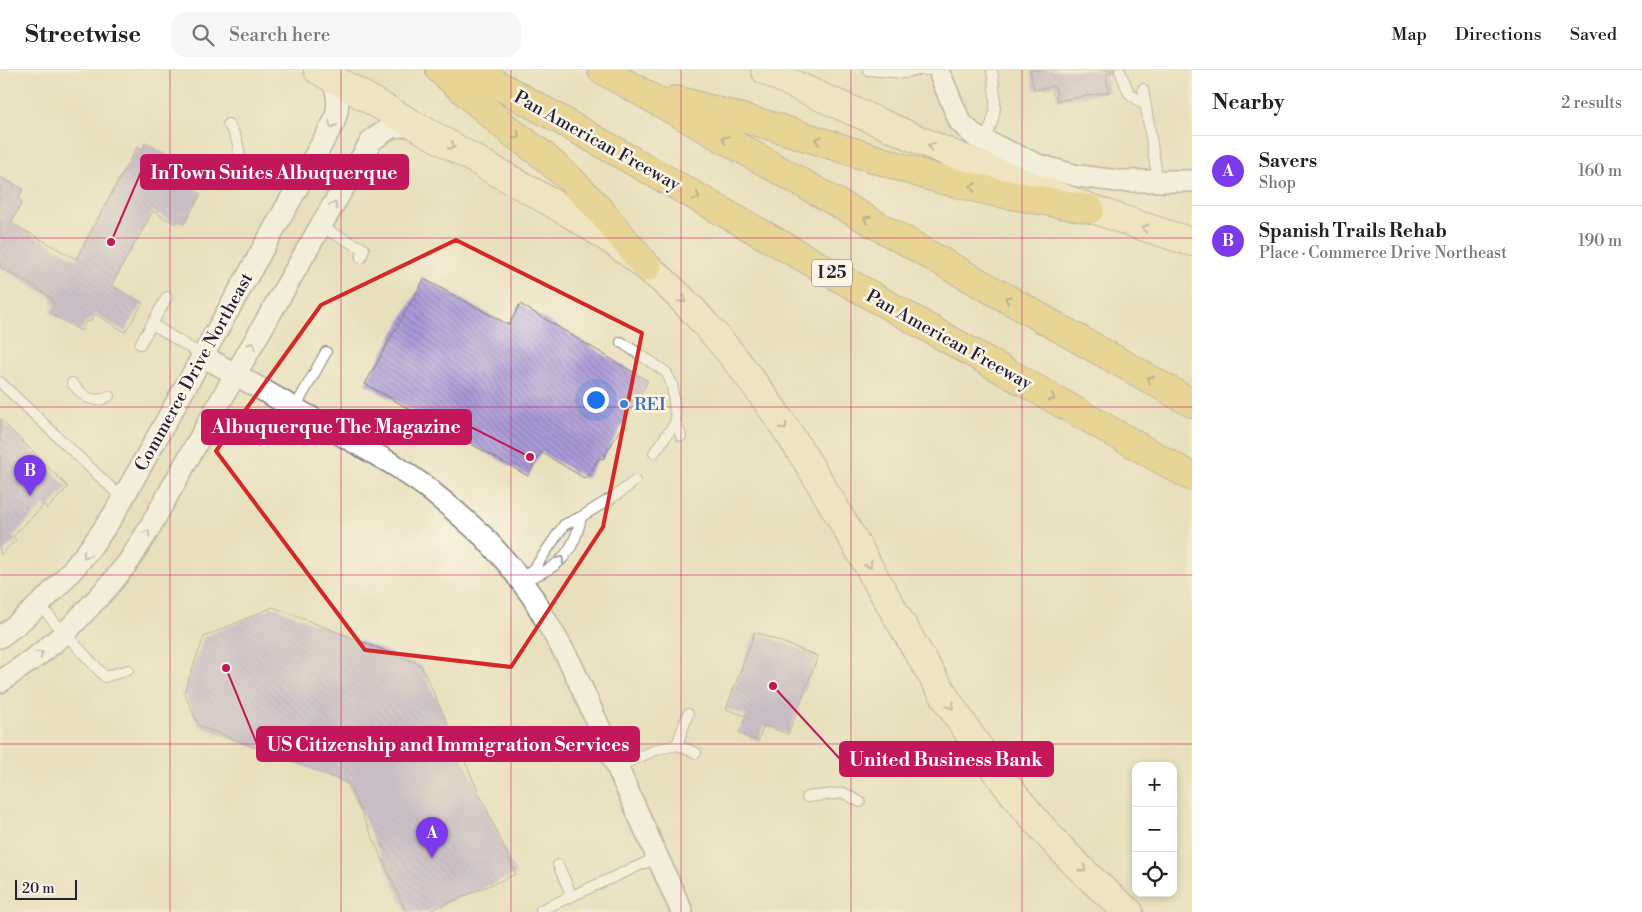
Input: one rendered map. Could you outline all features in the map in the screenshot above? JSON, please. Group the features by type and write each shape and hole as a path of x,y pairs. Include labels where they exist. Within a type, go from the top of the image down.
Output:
{"highway":[{"path":"440,70 568,178 598,208 647,267"},
{"name":"Pan American Freeway","path":"472,70 1192,477"},
{"path":"602,70 1192,403"},
{"path":"635,88 775,127 938,180 1090,209"}],"main road":[{"path":"778,73 970,162 1090,209 1192,242"},
{"path":"325,74 568,213 647,267 681,298 735,360 813,470 942,692 972,738 1048,835 1128,912"}],"street":[{"name":"Commerce Drive Northeast","path":"0,637 40,606 80,563 98,539 123,499 334,122 338,110 338,99 325,74"},
{"path":"940,77 960,122 976,137 1038,165 1078,176 1118,181 1192,181"},
{"name":"Commerce Drive Northeast","path":"0,682 40,654 65,633 104,592 129,561 320,227 372,140 391,127 415,125"},
{"path":"203,356 396,466 426,487 483,536 532,596 571,664 682,912"}],"lane":[{"path":"868,70 905,73 913,70 933,70 940,77"},
{"path":"984,141 992,125 997,103 992,70"},
{"path":"1120,71 1129,92 1146,106"},
{"path":"1143,89 1158,181"},
{"path":"228,124 238,141 240,156 238,170"},
{"path":"320,227 364,249 361,258"},
{"path":"140,344 167,297"},
{"path":"152,324 203,356"},
{"path":"621,342 666,372 672,384 676,422 681,436"},
{"path":"295,408 326,352"},
{"path":"0,382 123,499"},
{"path":"72,383 84,397 103,400 109,396"},
{"path":"654,453 676,422"},
{"path":"521,581 536,566 564,525 581,517 635,481"},
{"path":"521,581 542,574 561,562 577,534 581,517"},
{"path":"40,606 105,677 128,670"},
{"path":"677,745 688,714"},
{"path":"617,767 658,749 677,745 696,753"},
{"path":"807,797 844,793 860,802"},
{"path":"541,910 658,857"},
{"path":"558,865 572,896"}],"highlighted area":[{"path":"456,240 642,333 603,527 511,667 365,650 216,451 321,305"}],"building":[{"path":"1030,70 1122,71 1106,74 1109,92 1057,101 1055,86 1034,90"},
{"path":"145,143 175,158 168,170 194,186 192,188 201,194 184,224 177,220 175,224 153,211 111,286 143,303 125,332 95,314 90,322 86,321 81,331 50,313 55,304 51,302 53,298 0,267 0,177 23,189 18,199 22,202 11,223 76,259 137,147 142,150"},
{"path":"424,279 509,325 520,304 648,381 603,459 599,458 586,479 541,452 528,476 365,384"},
{"path":"0,419 68,487 47,509 44,505 13,536 16,540 0,555"},
{"path":"273,607 421,665 516,874 427,912 406,912 348,783 199,726 184,692 204,637"},
{"path":"755,632 818,656 788,734 764,725 758,741 739,733 746,716 726,709"}],"place":[{"name":"InTown Suites Albuquerque","path":"111,242"},
{"name":"REI","path":"624,404"},
{"name":"Albuquerque The Magazine","path":"530,457"},
{"name":"Spanish Trails Rehab","path":"30,496"},
{"name":"US Citizenship and Immigration Services","path":"226,668"},
{"name":"United Business Bank","path":"773,686"},
{"name":"Savers","path":"432,858"}]}
